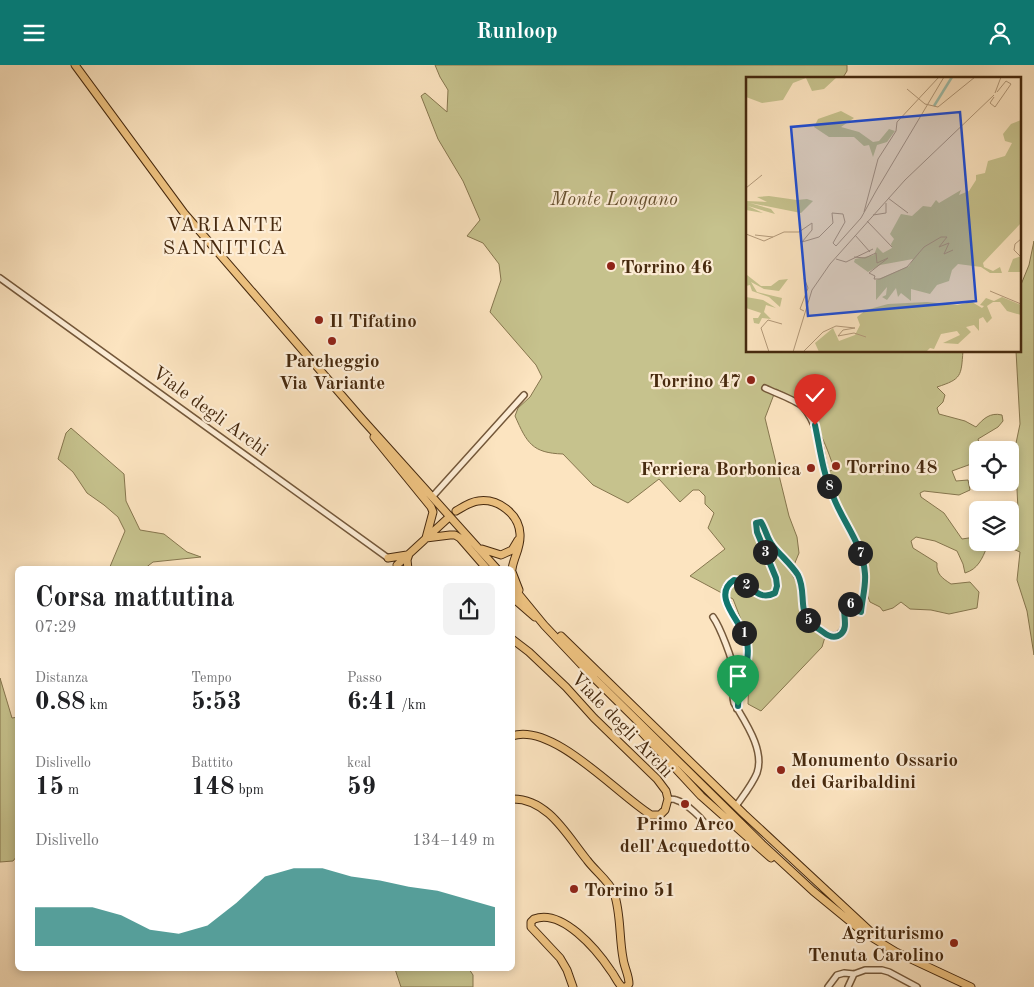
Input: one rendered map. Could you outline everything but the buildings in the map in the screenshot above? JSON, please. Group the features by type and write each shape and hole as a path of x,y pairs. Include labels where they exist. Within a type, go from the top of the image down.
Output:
{"main road":[{"path":"75,65 184,213 363,420 494,566"},
{"path":"363,420 380,446 431,507 432,512 426,538"},
{"path":"456,511 477,501 497,503 506,509 514,517 520,536 519,549 514,566"},
{"path":"388,558 401,557 409,553 447,519"},
{"path":"426,538 455,535 460,538 483,566"},
{"path":"479,548 500,555 512,550 520,536"},
{"path":"401,566 409,553"},
{"path":"408,566 409,553"},
{"name":"Viale degli Archi","path":"388,558 399,566"},
{"path":"515,579 522,597"},
{"path":"515,589 736,806 882,943"},
{"path":"515,600 544,625 595,679 748,831 813,891 863,932 896,952 970,987"},
{"path":"535,611 544,625"},
{"name":"Viale degli Archi","path":"515,641 566,687 594,718 657,779 666,791 668,799"},
{"path":"515,735 524,734 542,738 565,749 651,815 656,816 663,812 668,799"},
{"path":"515,799 525,800 549,815 559,824 586,860 611,887 616,901 623,962 629,981 626,987"},
{"path":"573,987 560,957 531,927 531,922 534,919 547,917 570,926 597,953 622,987"}],"street":[{"name":"Viale degli Archi","path":"0,278 388,558"},
{"path":"738,709 738,694 748,647 746,637 727,603 725,592 734,580 740,581 756,593 765,595 775,593 777,586 776,578 757,532 756,523 761,522 772,545 791,565 803,586 804,606 808,620 826,635 836,636 843,632 845,627 845,605 852,604 855,610 861,612 865,577 863,560 857,541 828,485 815,425 801,405 765,388"},
{"path":"432,496 524,395"},
{"path":"713,617 724,641 734,671 732,698 757,749 759,763 754,778 736,806"},
{"name":"Viale degli Archi","path":"668,799 676,799 684,804 706,823 707,828"},
{"path":"828,987 836,975 844,973 854,974 865,970 890,972 917,987"},
{"path":"848,987 854,974"}],"green space":[{"name":"Monte Longano","path":"435,65 847,65 847,71 843,77 746,77 746,353 963,353 962,366 956,379 937,387 945,395 943,402 937,408 939,414 965,421 976,427 984,419 994,414 1002,415 1003,421 998,427 978,439 979,441 969,441 969,465 952,471 956,481 968,480 969,490 959,495 924,491 920,493 921,497 944,513 962,539 969,538 969,551 985,551 976,566 965,573 957,551 935,541 916,537 911,541 913,548 937,563 942,578 951,584 970,582 979,592 977,608 949,614 931,610 910,609 901,602 893,608 883,611 880,607 870,602 865,589 867,577 852,529 834,496 828,472 834,469 823,440 813,421 800,404 776,389 765,418 789,516 797,537 799,553 792,570 799,580 806,621 825,637 822,647 761,711 748,704 750,643 733,599 690,576 725,549 708,528 714,513 705,504 705,496 699,490 693,490 680,502 659,479 628,503 593,485 563,454 537,449 527,440 519,425 515,416 518,408 530,397 542,377 536,365 490,312 501,280 499,264 483,243 467,236 480,220 463,181 438,139 421,96 425,93 447,112 448,90"},
{"path":"1034,241 1034,655 1027,611 1017,580 1020,552 1018,551 1019,501 1017,491 1019,491 1019,441 1016,441 1020,424 1016,353 1022,353 1022,282 1029,265"},
{"path":"71,428 124,474 126,501 140,530 164,534 187,552 201,557 153,562 148,566 110,566 125,531 118,517 87,493 73,472 58,459 66,433"},
{"path":"0,678 12,718 15,718 15,858 13,861 0,862"},
{"path":"396,971 470,971 473,975 473,987 401,987"}],"place":[{"name":"Torrino 46","path":"611,266"},
{"name":"Il Tifatino","path":"319,320"},
{"name":"Parcheggio Via Variante","path":"332,341"},
{"name":"Torrino 47","path":"751,380"},
{"name":"Torrino 48","path":"836,466"},
{"name":"Ferriera Borbonica","path":"811,468"},
{"name":"Monumento Ossario dei Garibaldini","path":"781,770"},
{"name":"Primo Arco dell'Acquedotto","path":"685,804"},
{"name":"Torrino 51","path":"574,889"},
{"name":"Agriturismo Tenuta Carolino","path":"954,943"}],"district":[{"name":"VARIANTE SANNITICA","path":"225,236"}],"route":[{"path":"738,706 738,694 748,647 746,637 727,603 725,592 734,580 740,581 756,593 765,595 775,593 777,586 776,578 755,528 757,521 761,522 772,545 796,573 803,586 804,611 808,620 813,625 826,635 834,637 841,634 845,627 845,605 850,603 855,610 859,613 861,612 865,577 863,560 857,541 828,485 815,425"}]}
